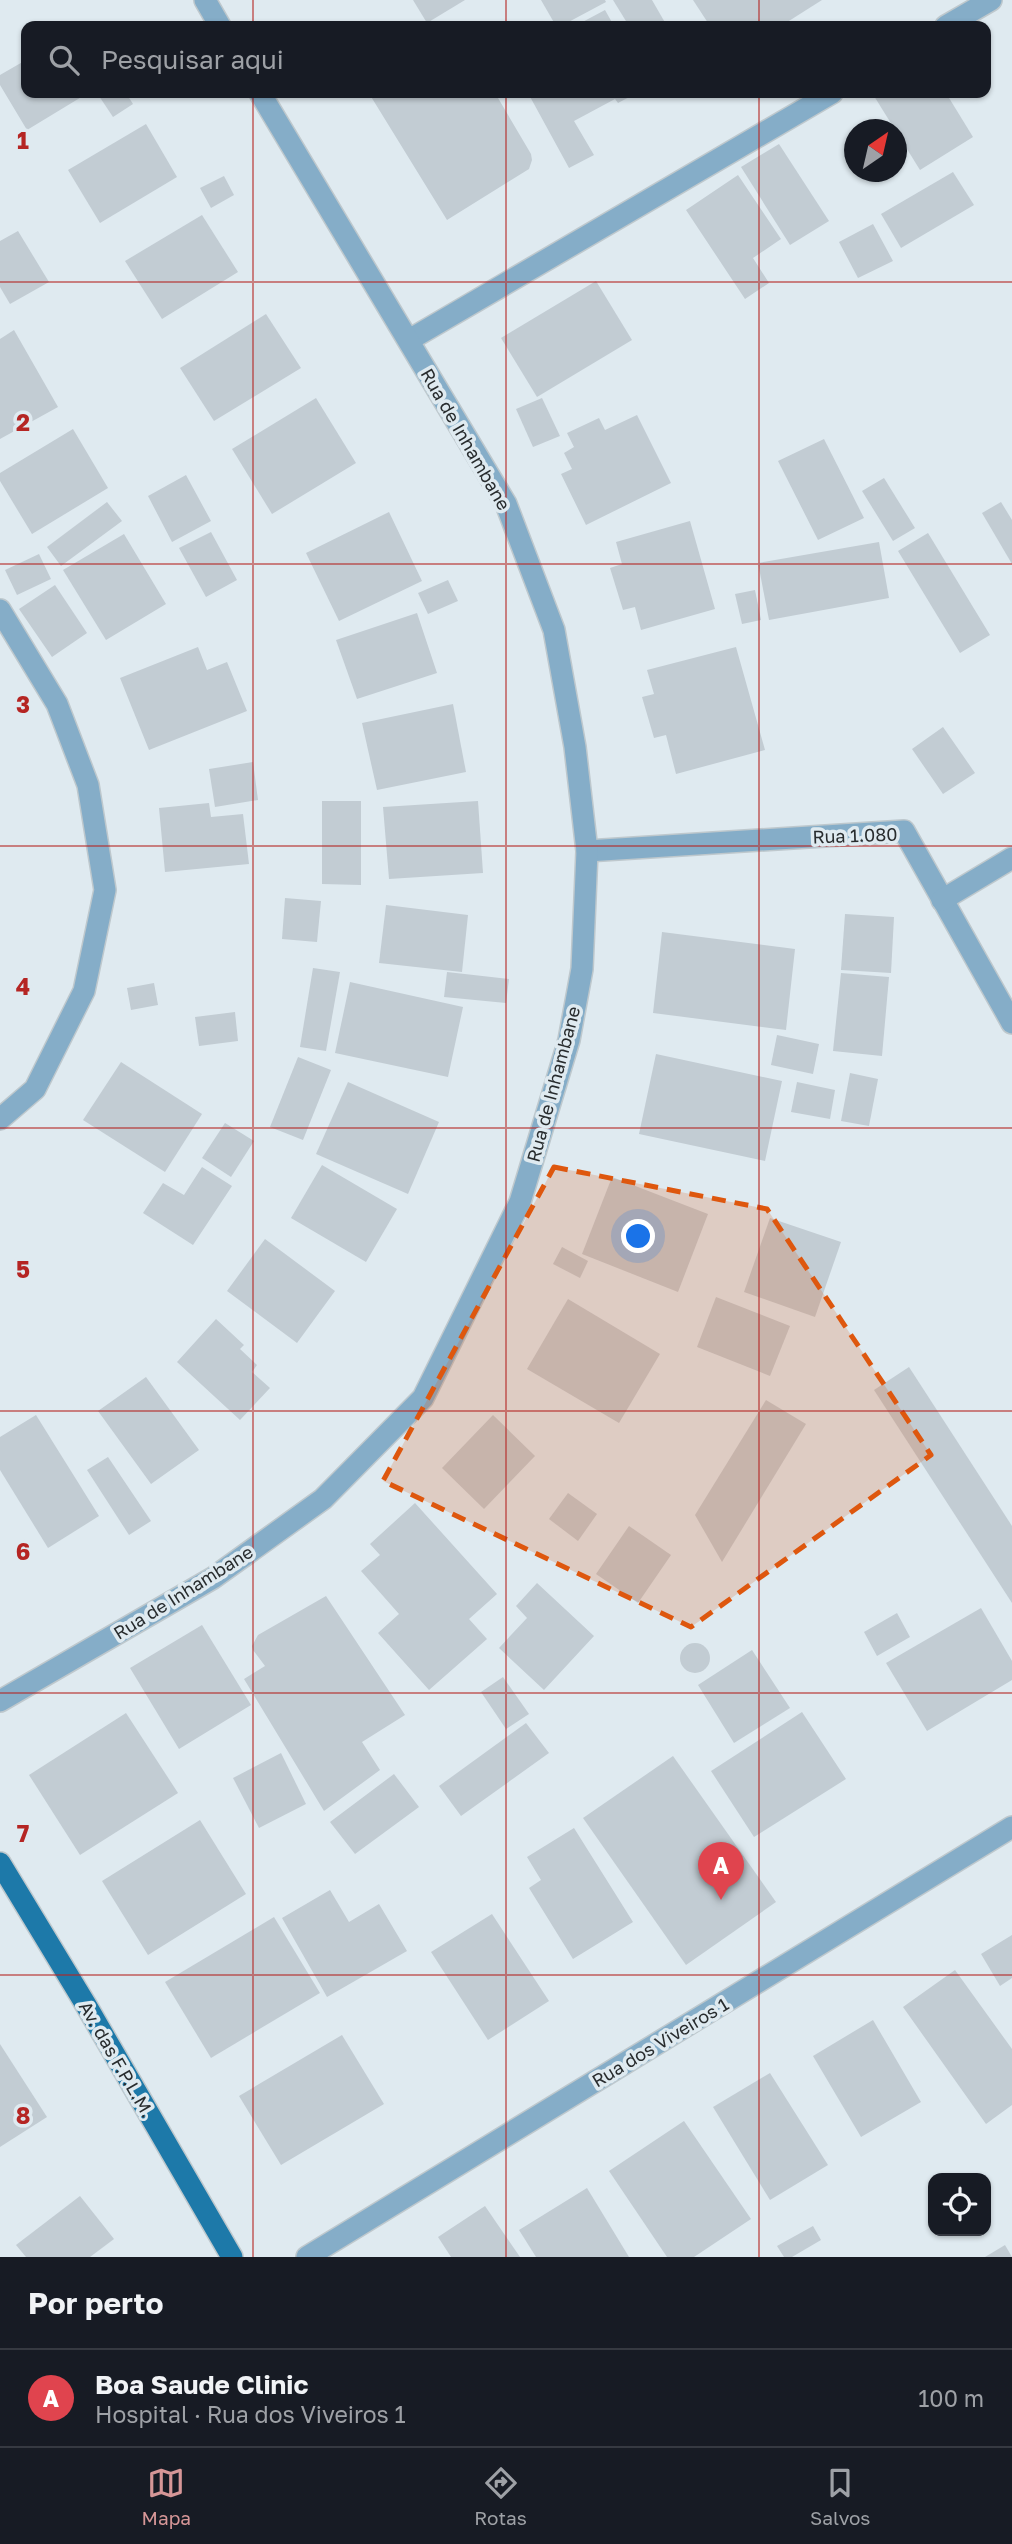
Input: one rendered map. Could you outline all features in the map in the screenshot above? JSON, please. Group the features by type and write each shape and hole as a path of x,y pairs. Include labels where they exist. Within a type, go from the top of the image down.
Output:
{"main road":[{"name":"Av. das F.P.L.M.","path":"0,1863 232,2257"}],"street":[{"path":"205,0 217,21"},
{"path":"955,21 991,0"},
{"name":"Rua de Inhambane","path":"0,1701 213,1578 246,1555 323,1499 423,1398 520,1202 565,1053 582,969 587,850 575,747 554,630 506,504 263,98"},
{"path":"409,340 823,98"},
{"path":"0,610 57,704 88,785 105,890 83,991 35,1089 0,1119"},
{"name":"Rua 1.080","path":"587,850 904,831 1012,1023"},
{"path":"942,900 1012,859"},
{"name":"Rua dos Viveiros 1","path":"307,2257 1012,1827"}],"highlighted area":[{"path":"554,1167 767,1209 931,1455 691,1627 383,1481"}],"building":[{"path":"413,0 465,0 430,21 426,21"},
{"path":"541,0 606,2 570,21 553,21"},
{"path":"613,0 652,0 664,21 626,21"},
{"path":"693,0 822,0 789,21 707,21"},
{"path":"605,10 611,21 584,21"},
{"path":"21,63 21,98 80,98 27,130 0,85 0,75"},
{"path":"100,98 129,98 133,104 113,117"},
{"path":"372,98 498,98 531,154 529,169 447,220"},
{"path":"531,98 628,98 618,103 615,99 574,121 594,155 569,168"},
{"path":"875,98 949,98 973,137 920,170 907,149 907,119 888,119"},
{"path":"146,124 177,177 100,223 68,170"},
{"path":"779,144 829,221 790,245 741,167"},
{"path":"953,172 974,205 901,248 881,214"},
{"path":"738,175 781,239 753,258 769,283 745,299 686,210"},
{"path":"224,176 234,195 211,208 200,188"},
{"path":"202,215 238,272 162,319 125,261"},
{"path":"873,224 893,261 858,278 839,242"},
{"path":"18,231 49,282 10,304 0,287 0,241"},
{"path":"596,281 632,340 537,397 501,338"},
{"path":"266,314 301,368 214,421 180,368"},
{"path":"14,330 58,407 0,439 0,339"},
{"path":"316,398 356,463 272,514 232,449"},
{"path":"542,398 560,436 533,447 516,409"},
{"path":"637,415 671,483 586,525 561,474 572,469 564,453 574,447 567,433 599,418 605,430"},
{"path":"73,429 108,488 32,534 0,481 0,473"},
{"path":"824,439 864,518 818,540 778,461"},
{"path":"186,475 211,521 172,542 148,496"},
{"path":"884,478 915,528 893,541 862,491"},
{"path":"107,502 122,521 61,566 47,547"},
{"path":"1001,502 1012,520 1012,564 982,513"},
{"path":"389,512 422,581 339,621 306,553"},
{"path":"690,521 715,609 641,630 635,607 623,610 610,568 622,564 616,542"},
{"path":"211,532 237,580 206,597 179,548"},
{"path":"928,533 990,635 960,653 898,551"},
{"path":"124,534 166,604 106,640 63,570"},
{"path":"879,542 889,598 769,620 758,563"},
{"path":"39,554 51,579 17,595 5,570"},
{"path":"448,580 458,601 428,614 418,593"},
{"path":"55,585 87,633 52,657 19,609"},
{"path":"755,590 761,620 742,624 735,594"},
{"path":"417,613 437,673 357,699 336,640"},
{"path":"198,647 207,670 227,662 247,711 149,750 120,678"},
{"path":"736,647 765,750 676,774 666,735 654,738 642,697 654,694 647,670"},
{"path":"453,704 466,772 377,790 362,723"},
{"path":"943,727 975,773 943,794 912,749"},
{"path":"253,762 258,800 215,807 209,769"},
{"path":"322,801 361,801 361,885 322,884"},
{"path":"478,801 483,873 389,879 383,807"},
{"path":"209,803 211,817 243,814 249,864 165,872 159,808"},
{"path":"285,898 321,901 317,942 282,939"},
{"path":"386,905 468,915 462,972 379,963"},
{"path":"845,914 894,917 891,973 841,970"},
{"path":"662,932 795,949 786,1030 653,1013"},
{"path":"313,968 340,972 326,1051 300,1047"},
{"path":"447,972 509,979 506,1003 444,997"},
{"path":"841,973 889,977 882,1056 833,1051"},
{"path":"350,982 463,1007 448,1077 335,1053"},
{"path":"154,983 158,1005 131,1010 127,988"},
{"path":"235,1012 238,1041 199,1046 195,1017"},
{"path":"777,1035 819,1044 813,1074 771,1065"},
{"path":"656,1054 782,1081 765,1161 639,1134"},
{"path":"298,1057 331,1070 303,1140 270,1127"},
{"path":"121,1062 202,1114 165,1172 83,1120"},
{"path":"850,1073 878,1079 869,1126 841,1121"},
{"path":"348,1082 439,1122 408,1194 316,1154"},
{"path":"797,1082 835,1090 830,1119 791,1112"},
{"path":"225,1123 254,1141 231,1177 202,1158"},
{"path":"322,1165 397,1209 366,1262 291,1218"},
{"path":"202,1167 232,1186 193,1245 143,1213 163,1183 184,1195"},
{"path":"612,1177 708,1214 678,1292 582,1254"},
{"path":"770,1218 841,1242 815,1317 744,1292"},
{"path":"265,1239 335,1291 297,1343 227,1291"},
{"path":"562,1247 588,1261 580,1278 553,1264"},
{"path":"716,1297 790,1326 770,1376 697,1347"},
{"path":"568,1299 660,1354 619,1423 527,1369"},
{"path":"216,1319 244,1345 240,1349 257,1365 252,1372 270,1388 240,1420 177,1362"},
{"path":"909,1367 1012,1526 1012,1603 874,1390"},
{"path":"146,1377 199,1450 151,1484 98,1411"},
{"path":"766,1400 806,1424 722,1562 695,1515"},
{"path":"36,1415 99,1516 48,1548 0,1470 0,1437"},
{"path":"493,1415 535,1456 484,1509 442,1468"},
{"path":"108,1457 151,1521 129,1535 87,1470"},
{"path":"568,1493 597,1514 578,1541 549,1519"},
{"path":"415,1503 497,1594 469,1619 487,1639 429,1690 378,1633 399,1614 361,1571 380,1555 370,1544"},
{"path":"629,1526 671,1555 638,1603 596,1574"},
{"path":"537,1583 594,1636 544,1690 499,1648 527,1618 516,1606"},
{"path":"326,1596 405,1715 362,1742 380,1770 324,1811 244,1679 265,1666 252,1646 258,1635"},
{"path":"981,1608 1012,1661 1012,1680 927,1731 886,1663"},
{"path":"897,1613 910,1637 877,1656 864,1632"},
{"path":"202,1625 251,1705 179,1749 130,1668"},
{"path":"695,1643 701,1644 709,1652 709,1664 701,1672 695,1673 689,1672 681,1664 680,1658 681,1652 689,1644"},
{"path":"752,1650 790,1708 734,1743 698,1685"},
{"path":"503,1677 529,1714 506,1729 481,1692"},
{"path":"802,1712 846,1779 754,1837 711,1771"},
{"path":"126,1713 178,1793 80,1855 29,1775"},
{"path":"526,1723 549,1753 461,1816 439,1786"},
{"path":"281,1753 306,1804 259,1828 233,1778"},
{"path":"673,1756 776,1902 686,1965 583,1818"},
{"path":"394,1774 419,1807 355,1854 330,1822"},
{"path":"200,1820 246,1894 148,1955 102,1881"},
{"path":"574,1828 633,1922 573,1959 529,1888 541,1880 527,1857"},
{"path":"330,1890 349,1922 379,1904 407,1951 327,1997 282,1918"},
{"path":"492,1914 549,2001 488,2040 431,1952"},
{"path":"274,1917 320,1993 211,2058 165,1982"},
{"path":"1012,1935 1012,1978 1000,1986 981,1954"},
{"path":"955,1970 1012,2049 1012,2105 986,2124 903,2007"},
{"path":"873,2020 921,2102 861,2137 813,2056"},
{"path":"342,2035 384,2104 281,2165 239,2096"},
{"path":"0,2044 47,2117 0,2147"},
{"path":"770,2073 828,2165 770,2200 713,2107"},
{"path":"684,2121 751,2219 694,2257 667,2257 609,2171"},
{"path":"587,2188 629,2257 536,2257 519,2230"},
{"path":"80,2196 114,2239 90,2257 26,2257 16,2245"},
{"path":"485,2206 520,2257 451,2257 438,2237"},
{"path":"813,2226 821,2240 792,2257 784,2257 777,2246"},
{"path":"1005,2245 1012,2257 985,2257"}],"place":[{"name":"Boa Saude Clinic","path":"721,1900"}]}
